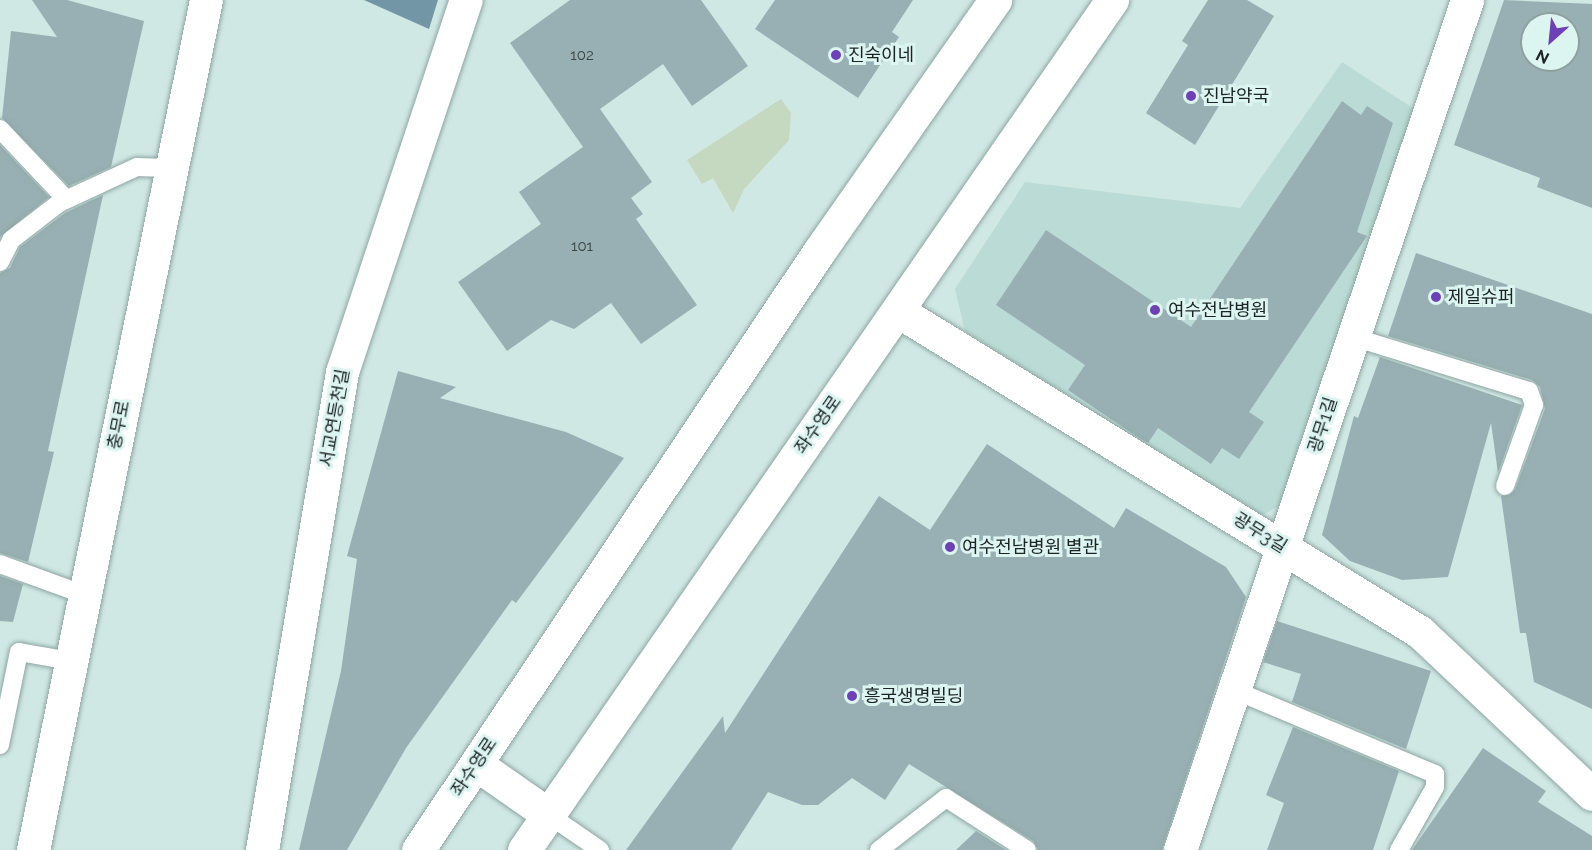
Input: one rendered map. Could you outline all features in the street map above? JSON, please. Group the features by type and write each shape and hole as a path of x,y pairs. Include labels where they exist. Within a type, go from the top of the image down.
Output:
{"street":[{"name":"충무로","path":"33,850 207,0"},
{"name":"서교연등천길","path":"262,850 342,372 465,0"},
{"name":"좌수영로","path":"418,850 995,0"},
{"name":"좌수영로","path":"524,850 1112,0"},
{"name":"광무1길","path":"1180,850 1467,0"},
{"name":"광무3길","path":"898,311 1420,632 1592,794"},
{"path":"476,764 549,815"}],"lane":[{"path":"0,129 66,200"},
{"path":"0,262 11,240 66,200 137,167 173,168"},
{"path":"1353,337 1529,391 1534,405 1505,486"},
{"path":"0,564 85,595"},
{"path":"0,745 19,652 71,661"},
{"path":"1234,690 1435,774 1435,787 1399,850"},
{"path":"879,850 946,798 1027,850"},
{"path":"549,815 600,850"}],"shaded area":[{"name":"여수전남병원","path":"1342,62 1419,112 1283,504 1257,518 965,331 955,289 1025,182 1240,208"},
{"path":"781,99 791,113 789,140 744,189 733,213 713,178 702,184 687,160"}],"water":[{"path":"364,0 438,0 429,29"}],"building":[{"path":"32,0 67,0 144,21 111,167 69,186 2,118 11,31 57,37"},
{"path":"570,0 701,0 748,66 692,106 663,64 600,109 652,182 631,198 643,214 636,219 697,305 641,344 611,303 574,329 551,320 507,351 458,282 541,224 519,192 583,147 510,43"},
{"path":"775,0 913,0 892,32 899,37 858,98 755,29"},
{"path":"1208,0 1247,0 1274,16 1195,145 1146,113 1188,45 1182,41"},
{"path":"1504,0 1592,4 1592,208 1537,187 1540,178 1454,145"},
{"name":"여수전남병원","path":"1342,101 1361,115 1367,106 1393,123 1357,232 1367,236 1249,412 1264,422 1239,459 1222,448 1211,464 1158,428 1148,443 1136,436 1068,390 1085,365 996,305 1046,230 1191,327"},
{"path":"0,145 49,197 0,237"},
{"path":"103,195 48,451 54,452 28,562 0,553 0,273 10,268 20,247 65,213"},
{"path":"1416,253 1592,314 1592,709 1534,682 1526,633 1520,633 1501,496 1515,490 1545,409 1540,387 1532,380 1388,336"},
{"path":"1380,357 1522,405 1498,473 1491,423 1448,577 1402,580 1350,561 1322,535 1354,416 1358,418"},
{"path":"398,371 456,387 440,398 566,432 624,458 516,603 512,600 406,748 347,850 299,850 341,671 357,559 347,556"},
{"path":"987,444 1114,528 1126,508 1226,567 1246,597 1162,850 1038,850 1033,841 909,764 885,800 852,778 818,805 802,805 768,792 731,850 626,850 723,716 725,733 879,496 930,530"},
{"path":"0,576 23,584 13,622 0,621"},
{"path":"1277,621 1431,671 1406,749 1292,702 1301,674 1263,662"},
{"path":"1293,727 1399,771 1373,850 1267,850 1284,803 1266,795"},
{"path":"1483,748 1546,791 1538,802 1592,836 1592,850 1412,850"},
{"path":"976,831 1006,850 956,850"}],"place":[{"name":"진숙이네","path":"836,55"},
{"name":"진남약국","path":"1191,96"},
{"name":"제일슈퍼","path":"1436,297"},
{"name":"여수전남병원","path":"1155,310"},
{"name":"여수전남병원 별관","path":"950,547"},
{"name":"흥국생명빌딩","path":"852,696"}]}
